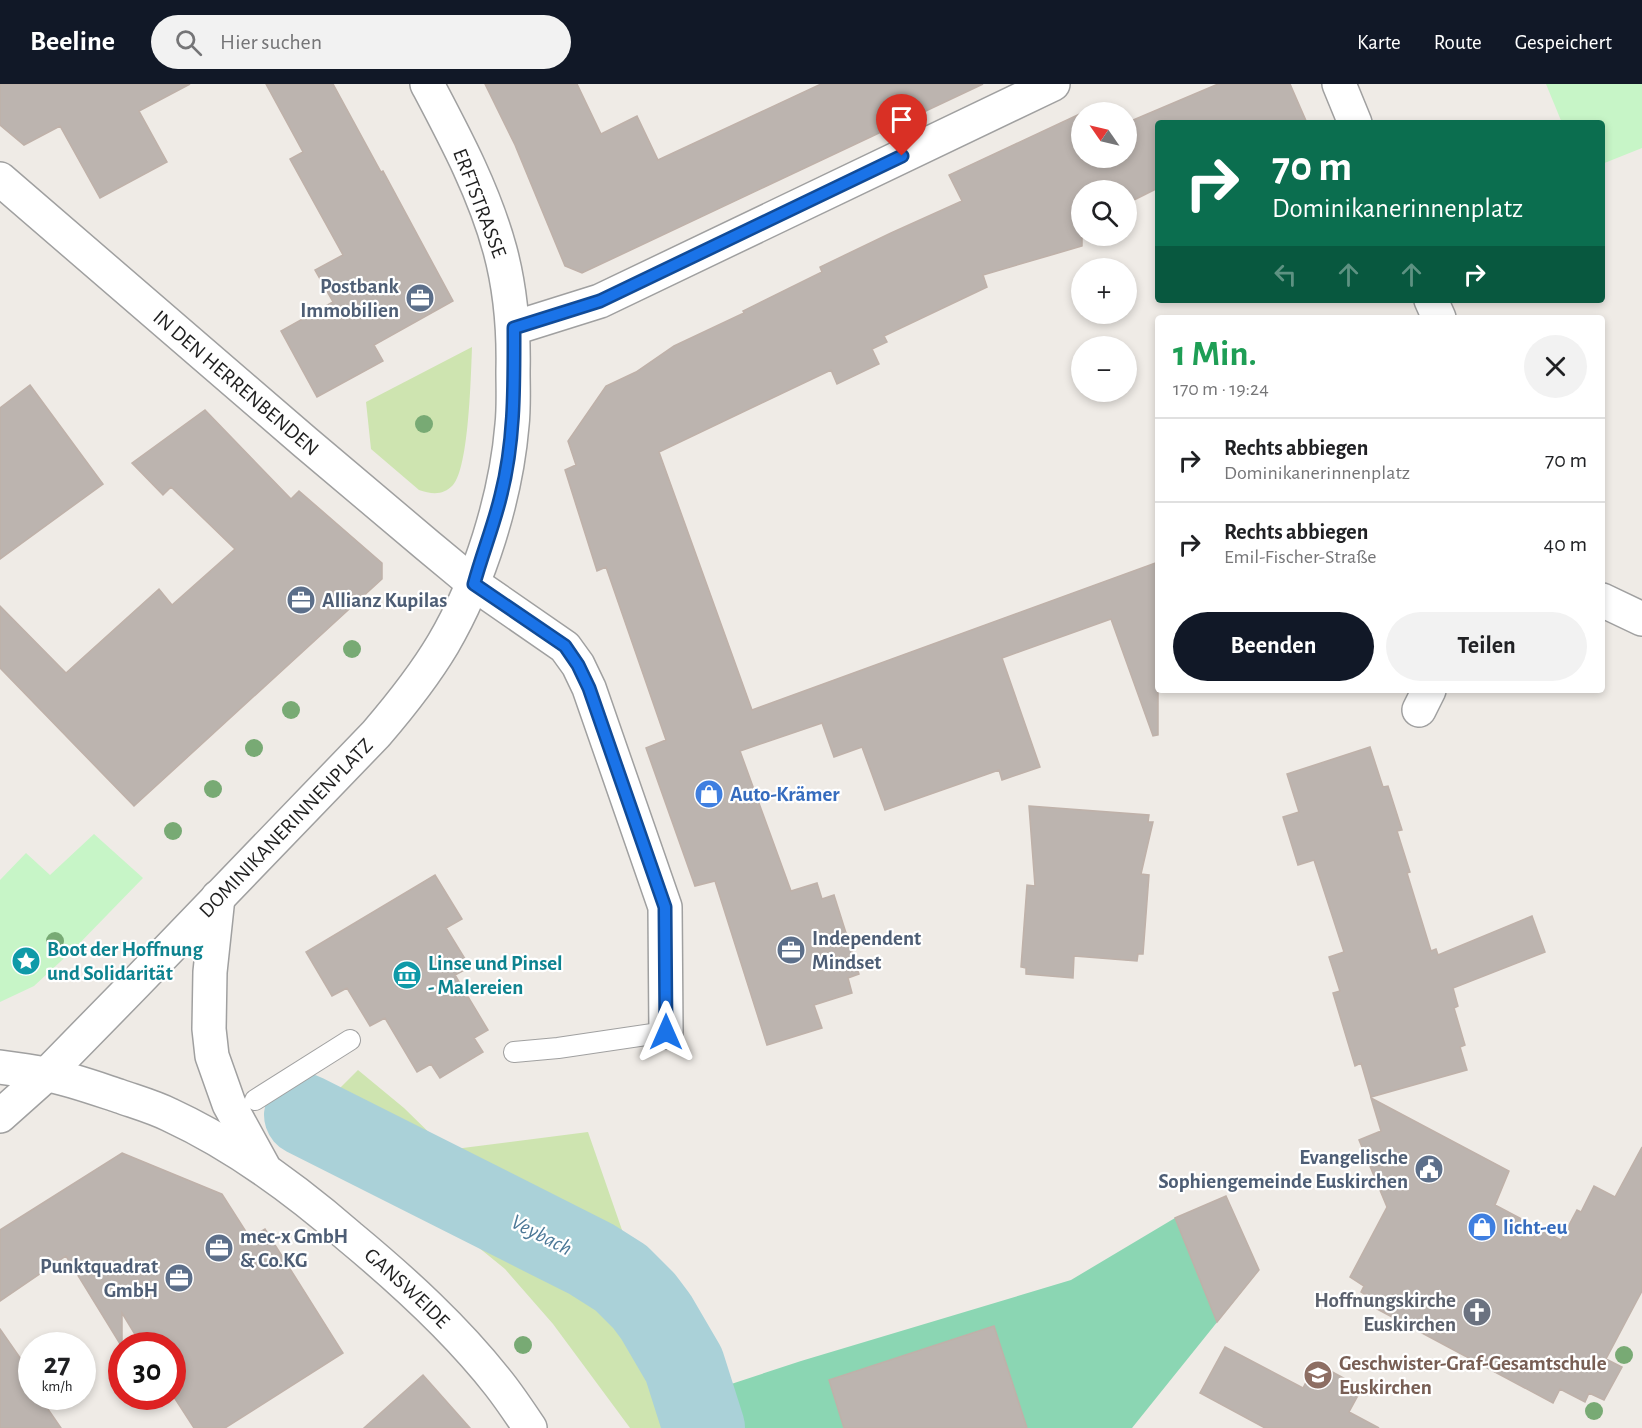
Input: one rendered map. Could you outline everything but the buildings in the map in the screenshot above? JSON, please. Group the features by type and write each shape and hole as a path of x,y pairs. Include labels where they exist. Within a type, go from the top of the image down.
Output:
{"street":[{"name":"ERFTSTRASSE","path":"427,84 461,148 491,223 508,284 514,328"},
{"path":"514,328 600,301 1053,84"},
{"path":"1339,84 1354,120"},
{"name":"IN DEN HERRENBENDEN","path":"0,179 305,442 474,584"},
{"name":"DOMINIKANERINNENPLATZ","path":"0,1116 46,1075 365,746 411,691 443,644 474,584 501,494 512,425 514,328"},
{"path":"474,584 565,646 578,665 589,688 665,907 666,1032"},
{"path":"1605,601 1642,619"},
{"name":"GANSWEIDE","path":"218,897 210,972 209,1029 212,1056 229,1104 264,1168"},
{"name":"GANSWEIDE","path":"0,1067 46,1075 92,1087 169,1114 236,1150 264,1168 333,1222 418,1297 473,1353 530,1428"}],"lane":[{"path":"514,1052 666,1032"},
{"path":"255,1100 350,1040"}],"green space":[{"path":"1546,84 1642,84 1642,148 1605,163 1605,120 1561,120"},
{"path":"472,347 466,441 458,475 453,485 445,491 432,493 419,490 371,449 366,402"},
{"path":"94,834 143,878 73,950 34,986 0,1002 0,880 26,853 50,875"},
{"path":"358,1070 404,1108 447,1150 588,1132 630,1253 685,1310 726,1428 630,1428 553,1324 505,1269 440,1216 296,1133 309,1099 340,1088"},
{"path":"1226,1196 1259,1270 1132,1428 726,1428 713,1390 801,1361 1071,1280 1175,1218"}],"waterway":[{"name":"Veybach","path":"305,1115 591,1259 621,1278 656,1317 684,1365 704,1428"}],"place":[{"name":"Postbank Immobilien","path":"420,298"},
{"name":"Allianz Kupilas","path":"301,600"},
{"name":"Auto-Krämer","path":"709,794"},
{"name":"Independent Mindset","path":"791,950"},
{"name":"Boot der Hoffnung und Solidarität","path":"26,961"},
{"name":"Linse und Pinsel - Malereien","path":"407,975"},
{"name":"Evangelische Sophiengemeinde Euskirchen","path":"1429,1169"},
{"name":"licht-eu","path":"1482,1227"},
{"name":"mec-x GmbH & Co.KG","path":"219,1248"},
{"name":"Punktquadrat GmbH","path":"179,1278"},
{"name":"Hoffnungskirche Euskirchen","path":"1477,1312"},
{"name":"Geschwister-Graf-Gesamtschule Euskirchen","path":"1318,1375"}],"route":[{"path":"666,1032 665,907 589,688 578,665 565,646 474,584 507,466 512,425 514,328 600,301 902,156"}]}
